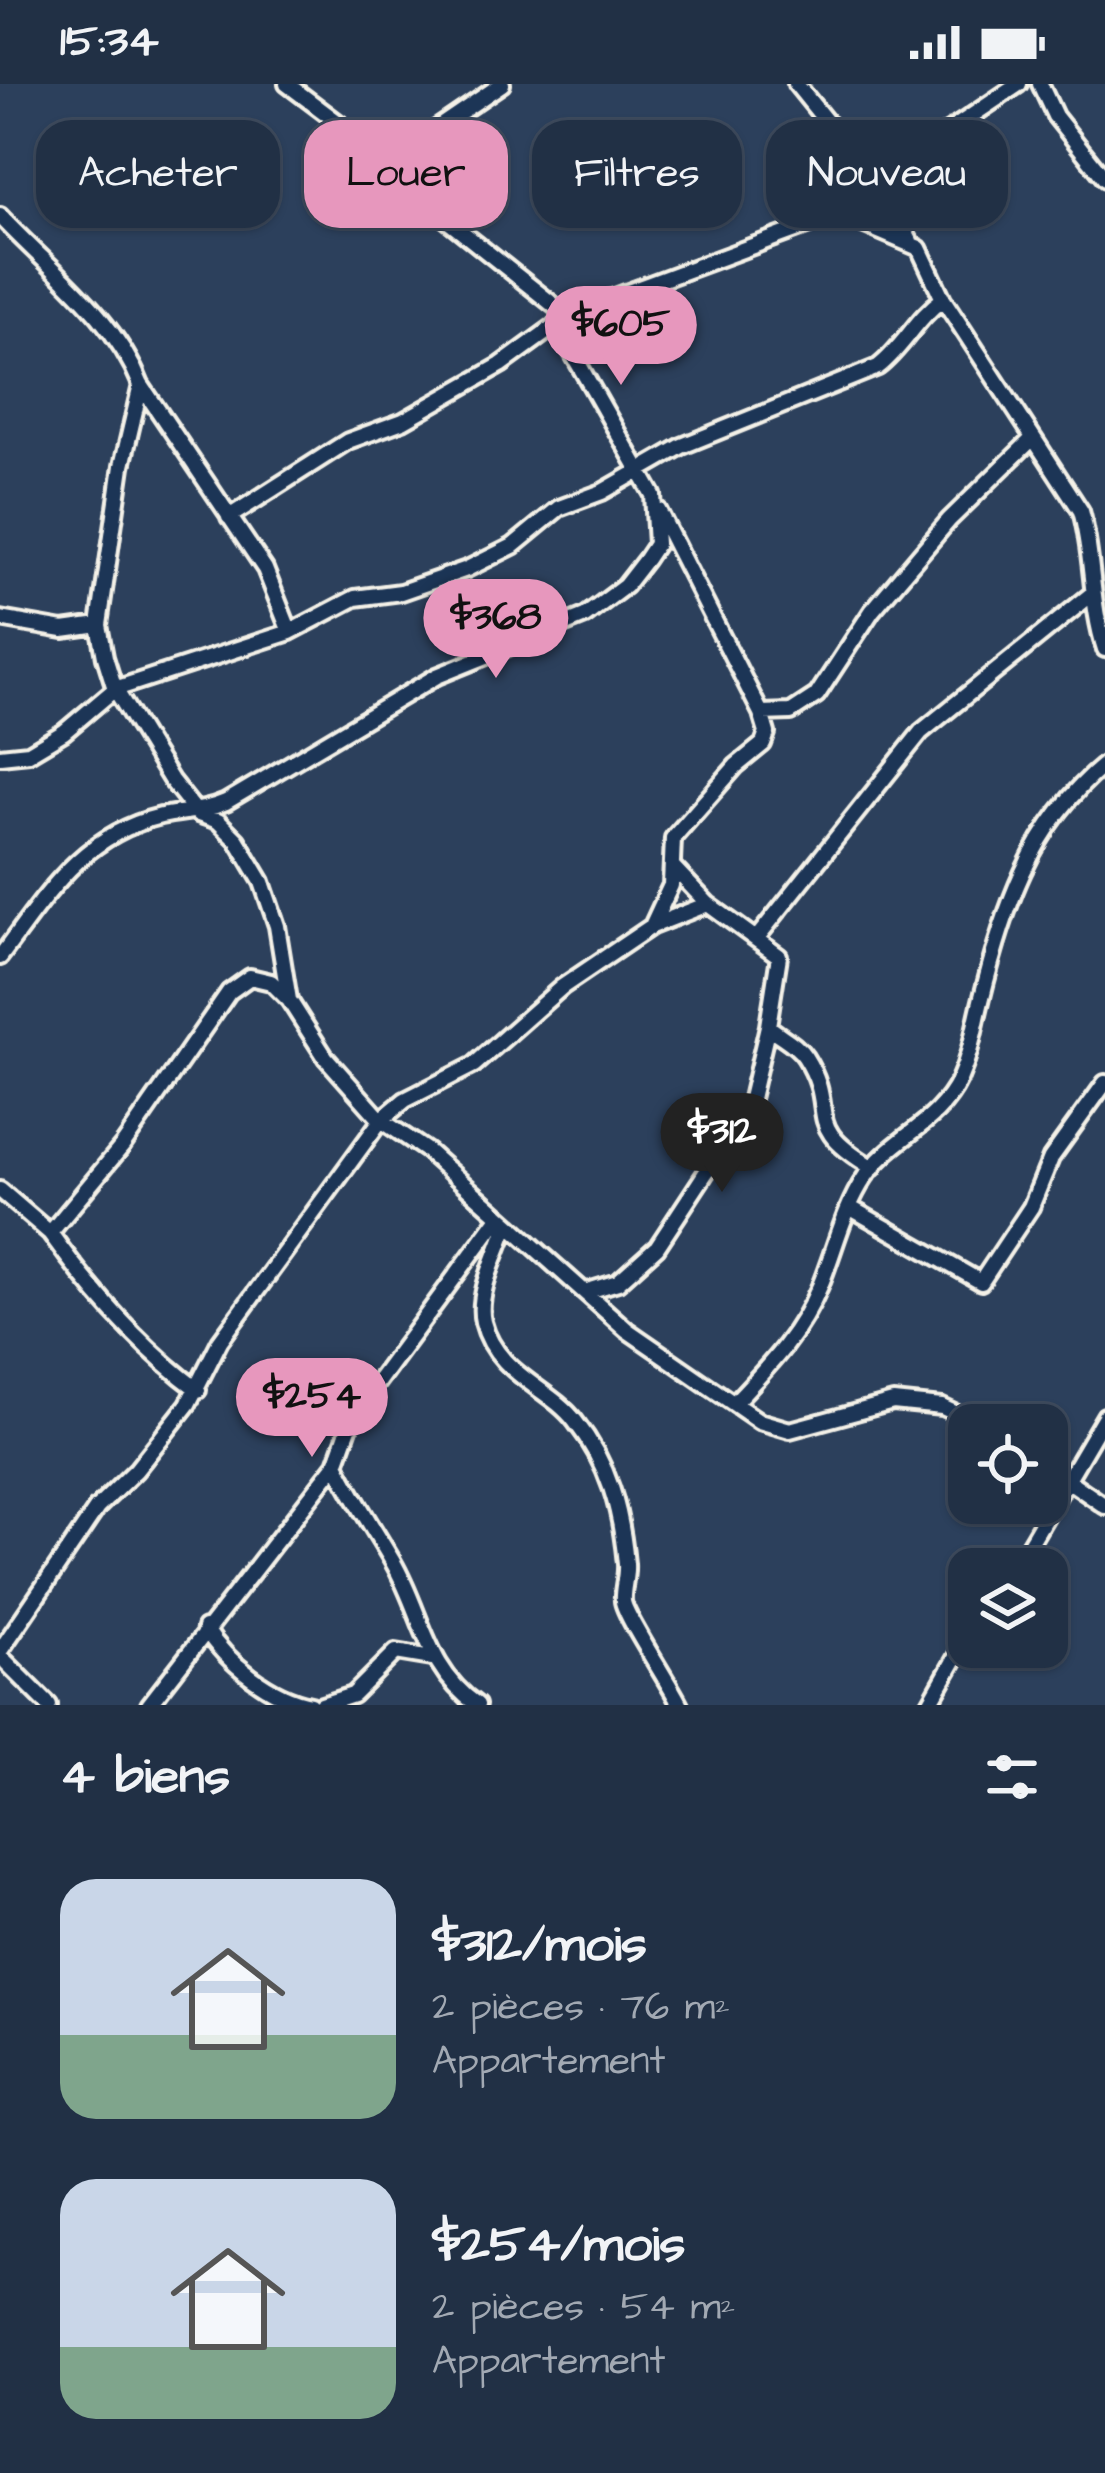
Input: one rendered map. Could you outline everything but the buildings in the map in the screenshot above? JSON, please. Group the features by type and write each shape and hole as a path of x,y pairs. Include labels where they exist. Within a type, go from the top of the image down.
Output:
{"street":[{"path":"287,84 335,120"},
{"path":"796,84 825,120"},
{"path":"967,120 1018,84"},
{"path":"1040,84 1055,116 1105,179"},
{"path":"448,120 498,85"},
{"path":"0,216 75,287 112,332 141,385 277,590 290,632"},
{"path":"456,228 561,316 575,359 639,471 761,712 767,733 764,744 736,766 708,804 673,838 674,868 652,926"},
{"path":"229,517 348,441 403,421 501,365 561,316 801,228"},
{"path":"876,228 910,241"},
{"path":"902,228 926,258 943,299 1031,440 1081,511 1105,650"},
{"path":"0,756 29,753 115,689 290,632 356,598 426,585 490,559 559,508 721,428 864,375 893,356 924,313 943,299"},
{"path":"141,385 122,466 99,625 115,689 198,814"},
{"path":"761,712 791,712 817,695 872,610 949,520 1031,440"},
{"path":"198,814 437,676 585,616 625,586 646,559 656,544 658,510"},
{"path":"756,939 920,732 1093,593"},
{"path":"1,618 64,630 99,625"},
{"path":"734,1403 788,1346 818,1292 849,1207 872,1168 931,1122 956,1086 973,1046 1004,908 1024,863 1082,782 1105,764"},
{"path":"0,957 60,874 87,848 162,816 198,814 218,821 237,840 262,882 290,1000 313,1041 381,1120 427,1151 627,1330 759,1421 790,1430 893,1402 948,1410"},
{"path":"588,1291 618,1282 658,1247 749,1107 782,962 708,904 674,868"},
{"path":"49,1705 0,1654 97,1508 136,1470 198,1390 220,1341 381,1120 419,1092 474,1065 598,959 652,926 708,904"},
{"path":"50,1233 124,1145 229,992 250,977 271,982 290,1000"},
{"path":"768,1026 802,1052 817,1079 826,1132 836,1146 872,1168"},
{"path":"849,1207 981,1282 1105,1082"},
{"path":"1093,1095 1105,1110"},
{"path":"0,1190 50,1233 88,1287 159,1361 198,1390"},
{"path":"148,1705 205,1628 269,1556 336,1464 354,1414 503,1221"},
{"path":"503,1221 482,1306 483,1322 502,1355 534,1391 572,1416 606,1466 615,1485 626,1562 623,1601 680,1705"},
{"path":"1029,1548 1071,1482 1105,1416"},
{"path":"336,1464 395,1564 432,1658 454,1688 477,1705"},
{"path":"1068,1480 1105,1506"},
{"path":"205,1628 230,1660 291,1701 311,1705"},
{"path":"322,1705 353,1695 395,1652 432,1658"},
{"path":"929,1705 950,1668"}]}
